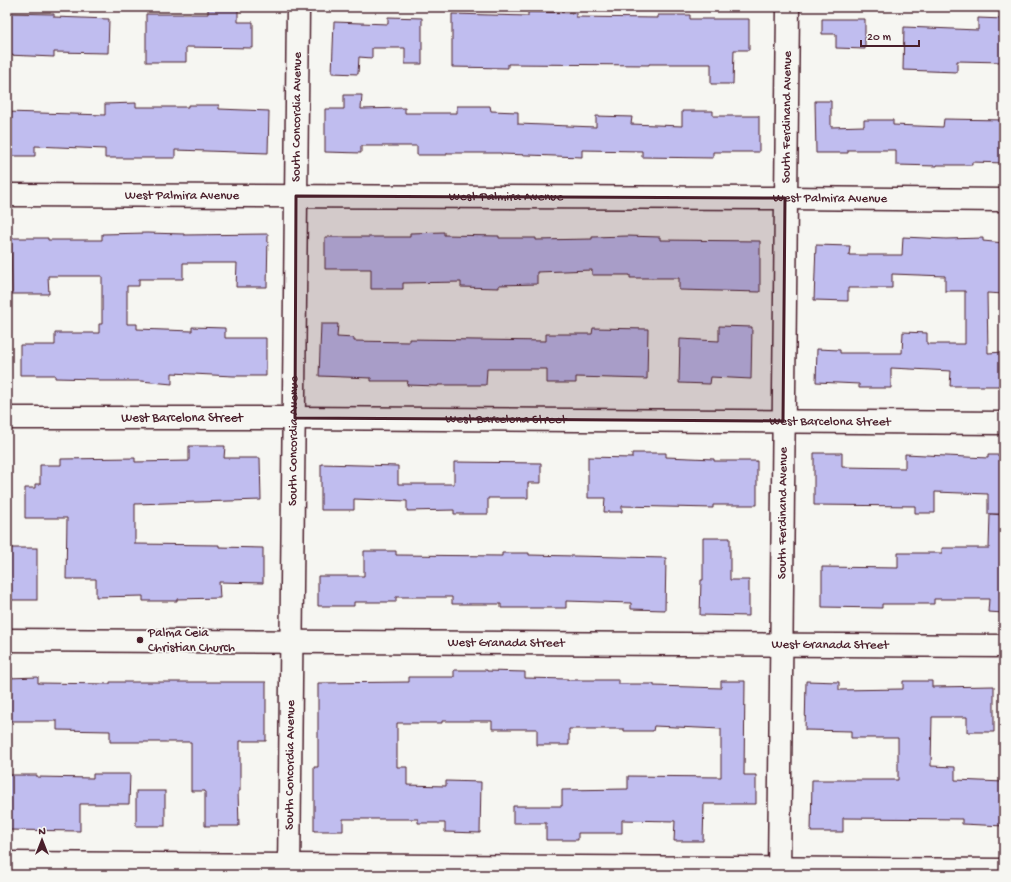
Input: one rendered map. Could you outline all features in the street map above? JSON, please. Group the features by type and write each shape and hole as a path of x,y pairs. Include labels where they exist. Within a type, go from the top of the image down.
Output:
{"street":[{"name":"South Concordia Avenue","path":"289,870 295,418 298,7"},
{"name":"South Ferdinand Avenue","path":"779,871 788,7"},
{"name":"West Palmira Avenue","path":"7,195 1004,200"},
{"name":"West Barcelona Street","path":"7,418 295,418 1004,423"},
{"name":"West Granada Street","path":"7,640 1004,646"},
{"path":"7,863 289,870 977,872 1004,870"}],"highlighted area":[{"path":"296,196 785,198 783,421 295,418"}],"building":[{"path":"208,9 238,9 238,22 253,22 253,48 186,47 186,62 146,62 146,14 208,14"},
{"path":"528,12 576,13 576,17 658,18 658,15 690,15 690,19 749,19 749,50 734,50 733,84 711,84 711,64 508,64 508,68 452,67 452,14 528,16"},
{"path":"7,13 54,14 54,17 109,19 108,53 54,52 54,57 7,55"},
{"path":"388,17 422,18 422,64 405,64 405,48 372,48 372,58 359,57 358,74 332,73 334,22 388,24"},
{"path":"978,18 1004,19 1004,62 957,61 957,72 903,70 904,27 978,30"},
{"path":"822,19 865,19 865,49 836,48 836,34 822,34"},
{"path":"344,95 362,95 361,109 405,108 405,113 457,113 457,106 490,106 491,111 518,112 518,124 596,127 596,116 632,117 631,124 682,126 682,111 713,111 713,116 759,116 759,152 713,152 713,158 642,157 642,151 582,150 582,157 501,153 447,153 447,155 417,155 417,146 361,146 361,153 325,152 325,109 344,109"},
{"path":"815,101 831,101 831,127 864,126 864,120 893,120 893,125 943,127 944,119 1004,120 1004,163 972,162 972,165 937,166 896,165 896,150 848,150 848,153 816,153"},
{"path":"136,103 136,107 188,107 188,105 219,105 219,109 269,111 268,153 175,150 175,158 105,158 105,149 35,146 35,156 7,156 7,112 105,115 105,104"},
{"path":"444,232 444,235 499,236 499,238 536,238 536,240 592,239 592,237 627,236 660,237 660,240 760,241 760,292 679,290 679,278 630,278 630,275 592,275 592,270 537,272 537,284 499,285 499,288 461,287 461,282 403,283 403,289 371,289 371,269 325,269 325,237 410,237 410,233"},
{"path":"147,233 184,235 268,234 267,287 236,287 237,263 183,263 183,279 139,279 139,286 127,286 127,324 137,324 137,329 192,331 192,327 225,328 225,338 266,338 266,376 172,373 172,384 141,381 99,381 99,379 55,378 55,375 20,375 20,345 55,345 55,333 99,333 99,324 102,324 102,276 48,276 49,294 12,294 11,238 102,240 102,234"},
{"path":"903,237 946,239 983,238 983,241 1004,243 1004,294 987,293 988,353 1004,352 1004,386 950,386 951,371 891,368 891,388 859,388 859,384 816,382 817,349 840,350 840,353 902,353 903,332 927,333 927,344 965,344 965,291 945,291 945,276 892,274 892,288 848,288 848,301 814,300 816,245 850,246 849,255 902,255"},
{"path":"321,324 338,324 337,337 354,338 354,341 409,342 409,339 546,341 546,334 592,334 593,328 648,329 647,379 576,377 576,383 547,383 547,369 487,369 486,385 407,385 408,381 371,381 371,378 319,376"},
{"path":"719,326 752,327 751,379 711,377 710,384 679,383 680,339 719,341"},
{"path":"189,446 225,446 224,458 260,458 261,500 135,504 135,544 219,545 219,547 263,548 263,583 219,582 220,598 177,599 177,601 143,601 143,596 96,597 96,579 66,579 67,518 25,518 25,488 35,488 35,484 40,484 40,465 61,465 61,459 135,458 135,462 189,461"},
{"path":"632,453 666,453 666,457 714,459 714,461 757,461 757,505 713,505 713,508 622,506 622,512 604,512 605,498 588,498 588,457 632,458"},
{"path":"814,453 842,453 842,467 905,468 905,454 988,458 988,455 1004,455 1004,514 988,514 988,494 935,492 935,513 915,513 915,506 814,505"},
{"path":"454,462 541,463 541,483 528,483 528,498 488,498 488,514 454,514 454,510 407,511 407,501 354,499 354,510 321,510 321,464 398,466 398,484 454,484"},
{"path":"990,514 1004,515 1004,613 988,612 989,599 934,599 934,604 882,604 882,608 822,607 822,567 898,568 898,553 942,553 942,548 989,548"},
{"path":"703,538 730,538 730,580 749,580 749,616 700,615 701,580 703,580"},
{"path":"8,548 37,548 37,600 8,600"},
{"path":"364,551 396,551 396,555 502,556 502,553 529,553 529,555 666,558 665,610 631,609 631,603 566,601 566,608 501,608 501,604 452,604 452,597 396,597 396,602 354,602 354,606 318,606 318,576 364,576"},
{"path":"454,670 525,672 525,678 619,680 619,684 654,684 654,686 721,688 721,681 745,681 744,775 756,775 756,804 704,804 703,841 674,841 675,821 622,820 622,833 578,833 578,840 546,840 546,823 513,823 513,806 562,806 562,790 628,789 628,776 721,777 721,729 654,726 653,731 624,731 624,729 569,729 569,745 537,745 537,729 492,729 492,721 397,723 397,767 407,767 407,785 446,786 446,781 481,782 480,833 445,832 445,823 418,823 418,819 343,819 343,831 314,831 314,767 318,767 318,683 409,682 409,677 454,677"},
{"path":"38,677 38,683 110,684 110,682 266,682 266,741 240,741 240,791 238,791 239,826 205,826 205,791 191,791 191,742 110,742 110,731 57,730 57,721 7,721 7,678"},
{"path":"806,681 839,682 839,690 903,689 903,681 932,681 932,687 994,686 994,732 967,732 967,717 932,717 931,766 955,767 955,780 1004,782 1004,826 962,824 962,819 843,818 843,832 811,832 812,780 898,780 898,738 851,738 851,731 805,730"},
{"path":"93,774 130,774 129,804 80,804 80,831 7,830 7,775 93,778"},
{"path":"136,791 165,791 165,826 136,826"}],"place":[{"name":"Palma Ceia Christian Church","path":"140,640"}]}
